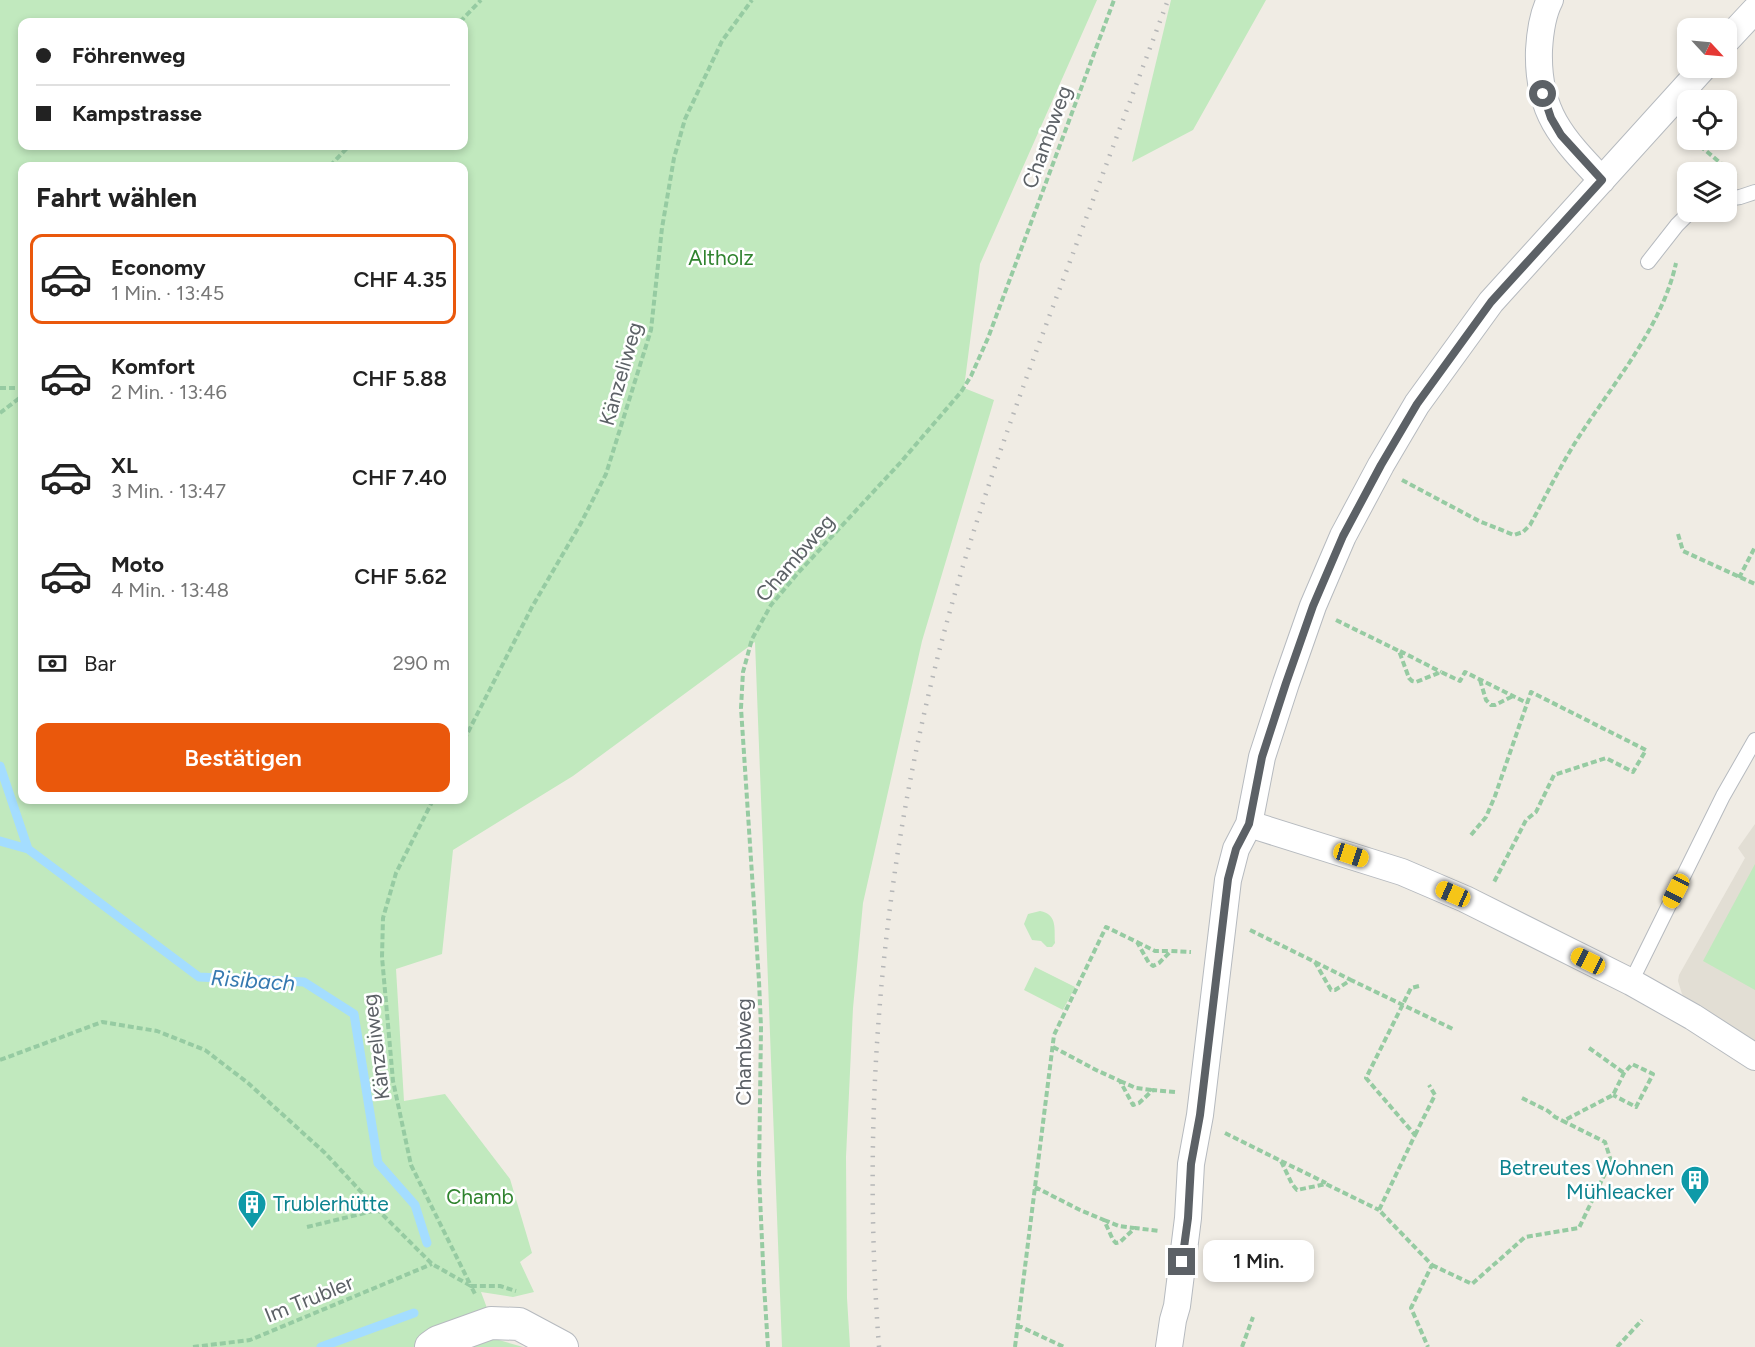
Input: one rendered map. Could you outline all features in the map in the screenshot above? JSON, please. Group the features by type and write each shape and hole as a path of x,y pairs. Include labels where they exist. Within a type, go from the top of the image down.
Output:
{"street":[{"path":"1550,0 1540,34 1538,68 1543,94 1551,118 1561,135 1602,180"},
{"path":"1737,29 1755,10"},
{"path":"1169,1347 1188,1218 1191,1164 1200,1115 1228,879 1236,849 1249,824 1262,757 1313,606 1343,536 1417,404 1491,302 1694,78"},
{"path":"1249,824 1402,872 1505,919 1631,982 1693,1017 1755,1057"},
{"path":"431,1347 438,1342 491,1323 519,1324 562,1347"}],"lane":[{"path":"1737,197 1755,192"},
{"path":"1648,262 1680,222"},
{"path":"1631,982 1723,796 1755,740"}],"path":[{"path":"464,18 481,0"},
{"name":"Känzeliweg","path":"468,732 532,607 581,523 606,474 651,330 664,216 674,158 685,119 722,41 752,0"},
{"name":"Chambweg","path":"768,1347 759,1175 761,1027 741,708 743,672 752,639 771,605 932,427 971,376 988,338 1114,0"},
{"path":"334,162 344,150"},
{"path":"1705,150 1738,178"},
{"path":"1399,478 1479,521 1514,535 1523,532 1530,525 1564,460 1640,345 1654,319 1673,277 1677,225"},
{"path":"0,388 18,388"},
{"path":"0,413 18,399"},
{"path":"1678,534 1683,551 1755,584"},
{"path":"1739,578 1755,547"},
{"path":"1345,624 1460,681 1465,672 1527,703"},
{"path":"1399,651 1408,678 1412,681 1416,682 1441,672"},
{"path":"1480,680 1488,704 1495,705 1513,696"},
{"path":"1471,835 1486,817 1495,796 1531,692 1646,750 1633,772 1606,758 1554,775 1536,812 1526,820 1489,892"},
{"name":"Känzeliweg","path":"431,804 396,873 383,918 382,957 393,1081 411,1164 491,1323"},
{"path":"1015,1347 1054,1035 1106,927 1155,951 1194,952"},
{"path":"1245,928 1455,1030"},
{"path":"1137,942 1153,966 1171,951"},
{"path":"1315,962 1331,990 1352,980"},
{"path":"1415,1135 1366,1078 1411,988 1419,986"},
{"path":"0,1060 102,1022 157,1031 204,1050 248,1083 325,1153 432,1264 471,1286"},
{"path":"1053,1047 1136,1088 1180,1093"},
{"path":"1589,1048 1624,1073"},
{"path":"1563,1121 1613,1095 1624,1073 1632,1064 1653,1074 1636,1107 1613,1095"},
{"path":"1120,1081 1133,1105 1139,1103 1153,1090"},
{"path":"1379,1210 1435,1095 1429,1085"},
{"path":"1220,1131 1379,1210 1432,1265 1472,1284 1525,1237 1580,1228 1611,1161 1605,1142 1522,1098"},
{"path":"1281,1161 1297,1190 1326,1184"},
{"path":"1035,1187 1080,1210 1119,1226 1163,1232"},
{"path":"307,1227 378,1210"},
{"path":"1104,1220 1116,1243 1135,1228"},
{"name":"Im Trubler","path":"193,1347 250,1340 432,1264"},
{"path":"1428,1347 1411,1308 1432,1265"},
{"path":"1242,1347 1253,1317"},
{"path":"1617,1347 1642,1320"},
{"path":"1017,1325 1064,1347"}],"shaded area":[{"path":"1755,824 1755,1043 1687,1000 1682,994 1678,981 1679,975 1745,858 1738,848"}],"green space":[{"name":"Altholz","path":"0,0 1097,0 980,264 964,388 994,400 922,641 863,903 853,1008 846,1157 847,1298 850,1347 782,1347 755,642 573,776 453,850 442,954 396,969 404,1101 445,1094 510,1179 532,1253 520,1262 534,1292 513,1297 481,1292 499,1340 523,1347 0,1347"},
{"path":"1171,0 1266,0 1193,130 1132,162"},
{"path":"1755,864 1755,990 1703,961"},
{"path":"1040,911 1050,915 1054,923 1055,943 1052,947 1047,947 1041,941 1032,940 1024,924 1028,914"},
{"path":"1035,967 1075,987 1063,1010 1024,990"}],"waterway":[{"name":"Risibach","path":"0,766 28,849 199,977 304,982 354,1014 378,1163 415,1205 427,1243"},
{"path":"0,841 28,849"},
{"path":"321,1347 414,1313"}],"railway":[{"path":"879,1347 874,1263 874,1095 887,928 914,762 945,630 990,482 1168,0"}],"place":[{"name":"Betreutes Wohnen Mühleacker","path":"1695,1206"},
{"name":"Trublerhütte","path":"252,1230"}],"route":[{"path":"1182,1262 1188,1218 1191,1164 1200,1115 1228,879 1236,849 1249,824 1262,757 1313,606 1343,536 1417,404 1491,302 1602,180 1561,135 1551,118 1543,94"}],"park label":[{"name":"Chamb","path":"480,1197"}]}
